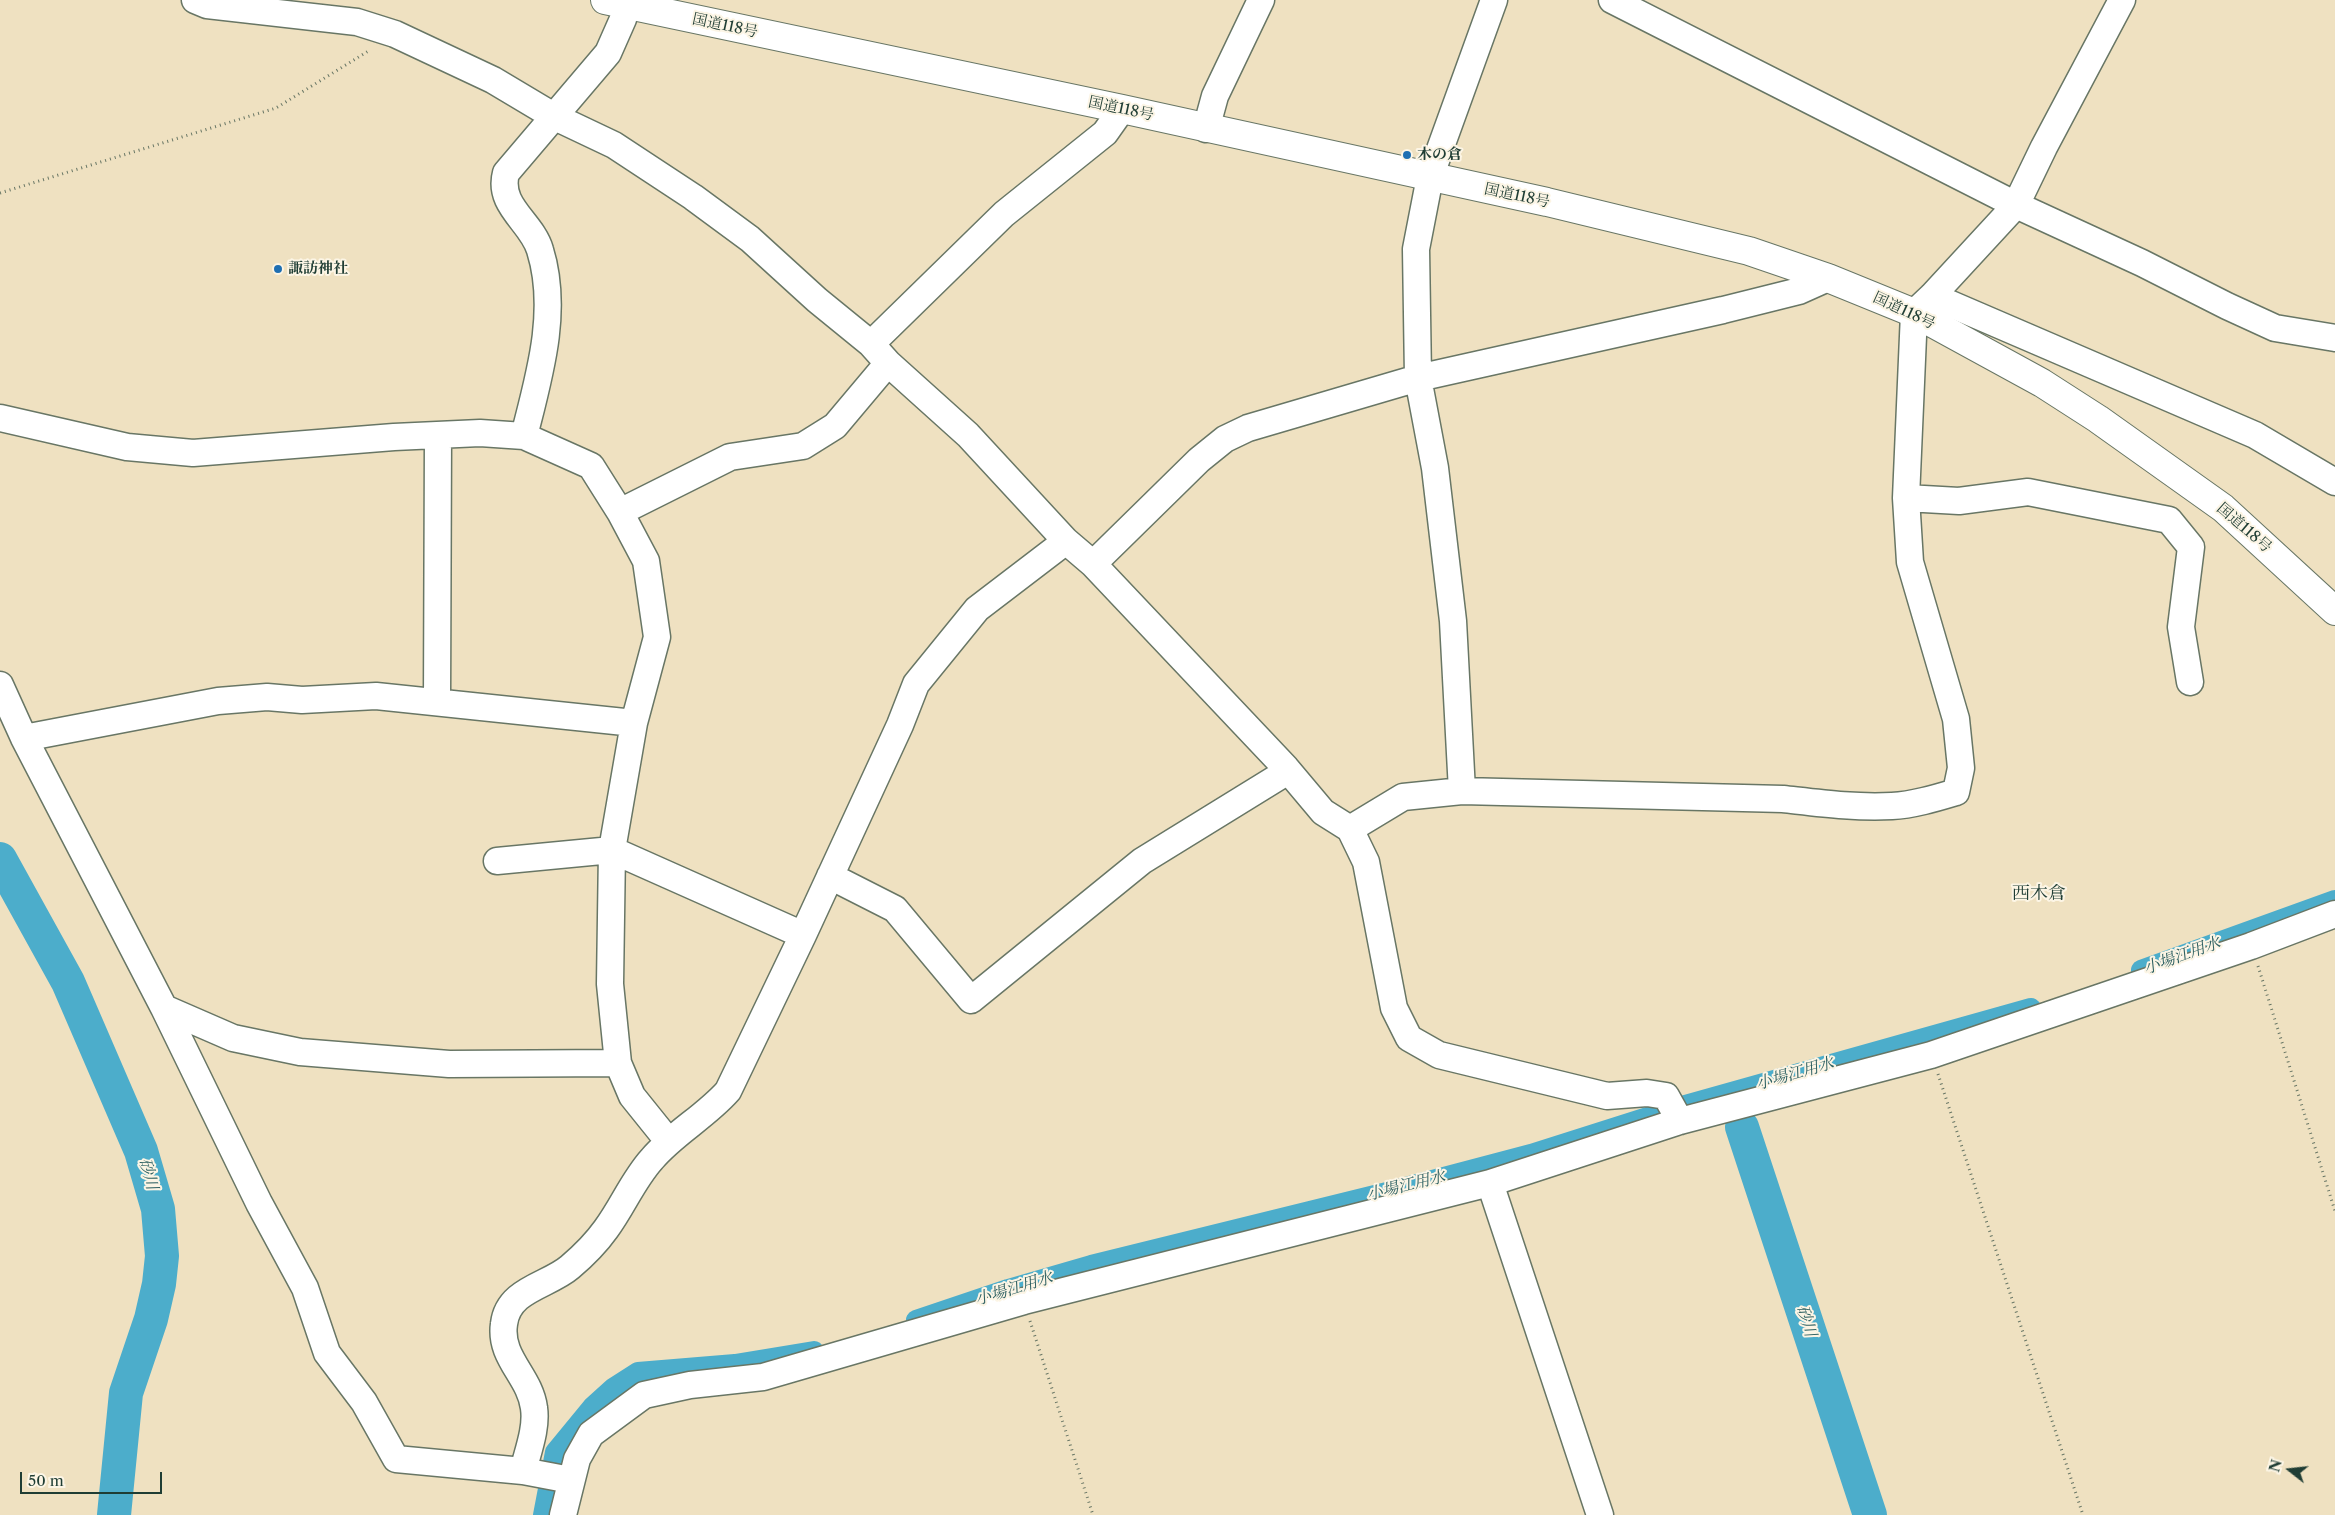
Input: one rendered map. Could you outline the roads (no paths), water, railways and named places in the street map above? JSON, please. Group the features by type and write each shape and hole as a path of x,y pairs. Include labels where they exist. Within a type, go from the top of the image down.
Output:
{"highway":[{"name":"国道118号","path":"616,3 1122,109 1683,234 1749,251 1828,278 1923,304 2152,456 2223,508 2335,610"}],"street":[{"path":"195,0 206,5 357,22 395,34 493,80 555,117 614,145 693,197 750,239 817,300 880,353 968,435 1066,541 1093,564 1288,771 1323,812 1350,829 1366,862 1394,1008 1409,1038 1439,1055 1607,1096 1647,1093 1674,1110"},
{"path":"1206,129 1215,96 1261,0"},
{"path":"1462,790 1453,622 1435,468 1418,378 1416,250 1430,177 1494,0"},
{"path":"1612,0 2016,205 2275,328 2335,338"},
{"path":"1350,829 1404,798 1462,790 1783,799 1835,805 1893,806 1932,799 1956,792 1961,768 1956,719 1910,562 1906,498 1923,304 2016,205 2044,147 2122,0"},
{"path":"524,436 543,361 547,302 545,272 540,248 506,197 503,184 506,173 608,53 623,19 616,3"},
{"path":"620,512 730,457 803,446 835,426 880,353 1004,214 1105,132 1122,109"},
{"path":"1093,564 1199,460 1225,439 1248,428 1418,378 1723,310 1799,290 1828,278"},
{"path":"1923,304 2254,435 2335,482"},
{"path":"0,418 127,447 193,452 438,435 480,433 524,436 591,466 620,512 646,561 657,637 634,723 612,850 610,984 618,1063 632,1096 669,1142"},
{"path":"437,702 438,435"},
{"path":"1906,498 1960,501 2028,492 2169,520 2191,547 2181,627 2190,682"},
{"path":"529,1472 534,1408 528,1387 503,1343 504,1322 512,1305 525,1291 568,1269 588,1250 606,1229 635,1180 653,1157 714,1107 728,1091 803,935 900,724 916,684 977,608 1066,541"},
{"path":"0,685 24,738 164,1008 258,1203 305,1288 327,1353 364,1402 396,1459 529,1472 560,1478"},
{"path":"24,738 218,701 267,697 302,700 376,696 634,723"},
{"path":"830,876 895,909 971,1000 1142,861 1288,771"},
{"path":"497,861 612,850 803,935"},
{"path":"563,1515 568,1486 577,1459 591,1434 644,1395 690,1385 764,1377 1024,1301 1490,1183 1674,1110 1931,1055 2251,946 2335,914"},
{"path":"164,1008 233,1038 300,1052 448,1064 618,1063"},
{"path":"1490,1183 1600,1515"}],"water":[{"path":"2335,893 2335,907 2270,930 2265,918"}],"waterway":[{"name":"砂川","path":"0,859 68,982 141,1151 158,1209 162,1256 159,1284 151,1319 126,1393 114,1515"},
{"name":"小場江用水","path":"2141,970 2335,900"},
{"name":"小場江用水","path":"916,1320 1008,1289 1091,1265 1387,1192 1531,1154 1682,1106 2031,1008"},
{"name":"砂川","path":"1742,1127 1870,1515"},
{"name":"小場江用水","path":"543,1515 555,1452 592,1407 613,1388 638,1372 735,1364 814,1351"}],"place":[{"name":"木の倉","path":"1407,155"},
{"name":"諏訪神社","path":"278,269"}],"district":[{"name":"西木倉","path":"2039,894"}]}
